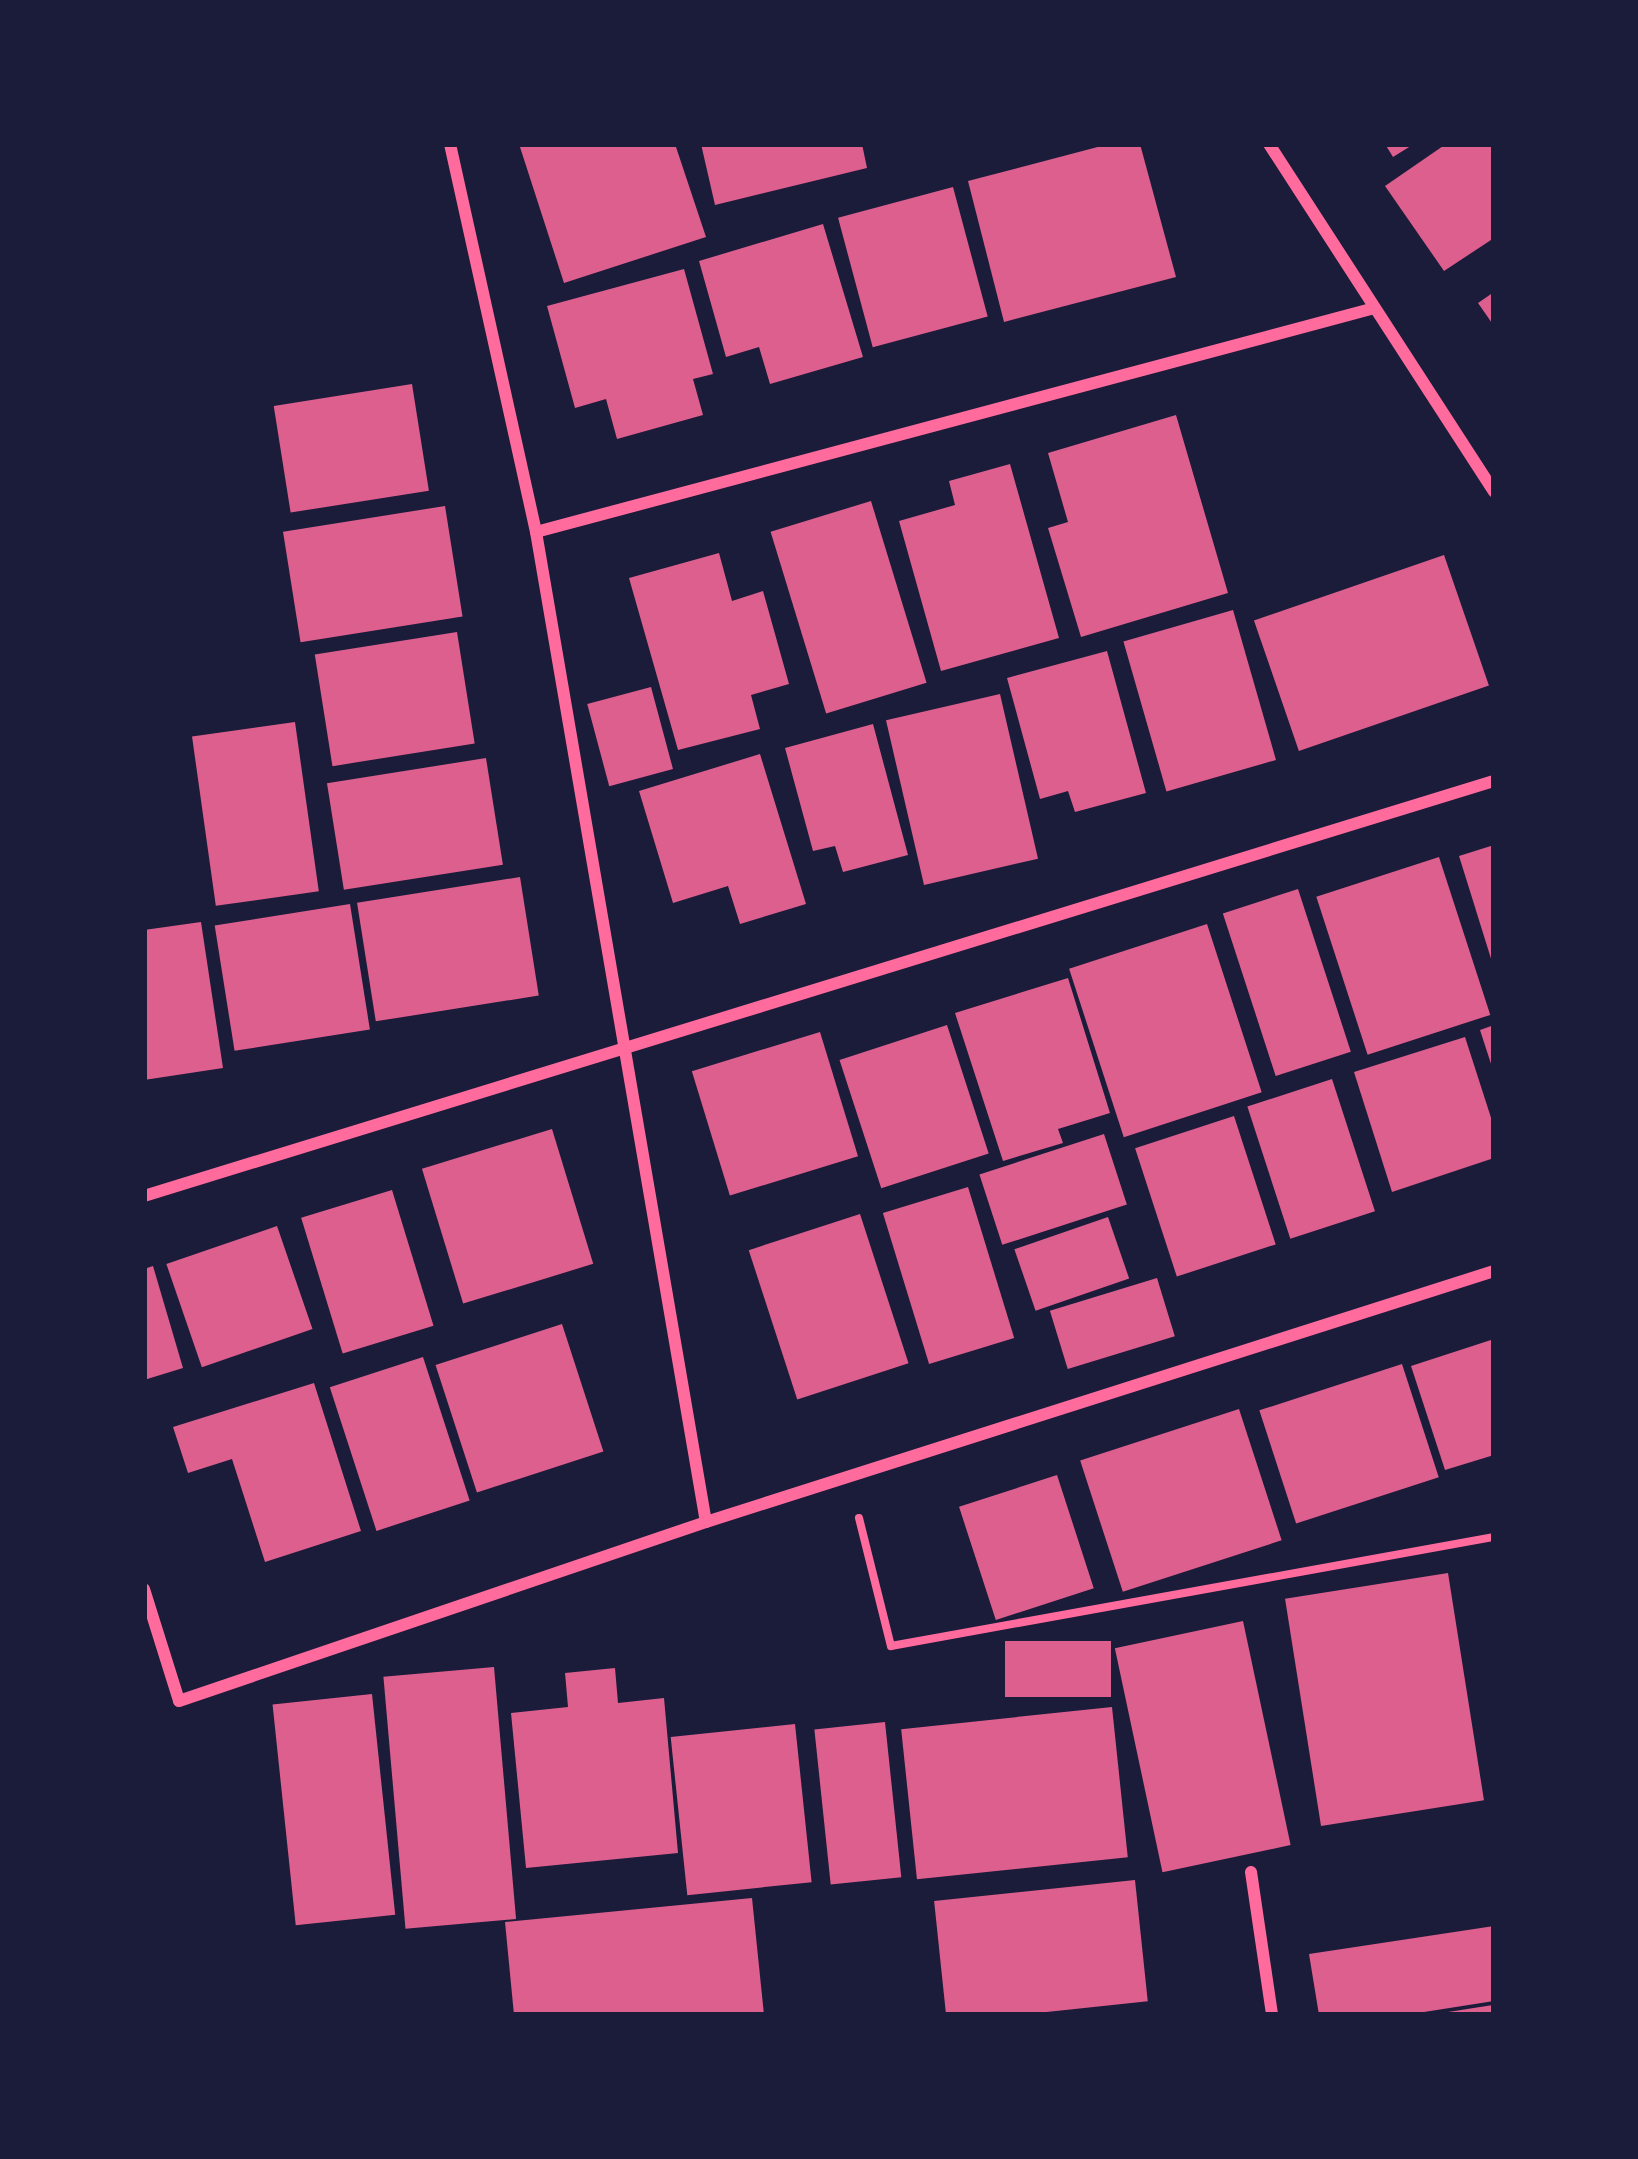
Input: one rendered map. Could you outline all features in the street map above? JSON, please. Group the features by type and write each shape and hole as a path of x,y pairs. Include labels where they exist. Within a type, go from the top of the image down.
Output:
{"street":[{"path":"450,144 536,532 706,1522"},
{"path":"1269,144 1494,492"},
{"path":"536,532 1375,308"},
{"path":"144,1196 622,1045 1494,781"},
{"path":"144,1589 179,1701 706,1522 1494,1271"},
{"path":"1251,1872 1272,2015"}],"path":[{"path":"849,1476 891,1646 1494,1537"}],"building":[{"path":"519,144 675,144 706,237 564,283"},
{"path":"701,144 862,144 867,168 715,205"},
{"path":"1109,144 1140,144 1176,277 1004,322 968,181"},
{"path":"1385,144 1414,144 1393,157"},
{"path":"1446,144 1494,144 1494,238 1444,271 1385,186"},
{"path":"953,187 988,316 873,347 838,218"},
{"path":"823,224 863,357 770,384 759,347 726,357 699,261"},
{"path":"684,269 713,374 693,379 703,415 617,439 606,399 575,408 547,306"},
{"path":"1494,292 1494,326 1478,303"},
{"path":"412,384 429,491 291,513 274,406"},
{"path":"1176,415 1228,593 1081,637 1048,528 1068,522 1048,453"},
{"path":"1010,464 1059,638 941,671 899,521 955,505 949,481"},
{"path":"871,501 927,683 826,713 771,532"},
{"path":"445,506 463,617 301,642 283,532"},
{"path":"719,553 732,601 763,591 789,684 751,695 760,729 678,750 629,578"},
{"path":"1444,555 1489,685 1299,751 1254,620"},
{"path":"1233,610 1276,760 1166,791 1123,641"},
{"path":"457,632 475,744 332,766 315,655"},
{"path":"1107,651 1146,793 1075,812 1068,791 1040,799 1007,678"},
{"path":"651,687 673,769 609,786 587,704"},
{"path":"1000,694 1038,859 924,885 886,720"},
{"path":"295,722 319,891 216,906 192,736"},
{"path":"873,724 908,855 843,872 835,846 813,851 785,748"},
{"path":"760,754 806,904 740,924 728,886 673,903 639,791"},
{"path":"486,758 503,865 344,890 327,783"},
{"path":"1494,845 1494,964 1493,965 1459,856"},
{"path":"1439,857 1490,1015 1368,1055 1316,897"},
{"path":"520,877 539,996 376,1021 357,903"},
{"path":"1298,889 1351,1052 1276,1076 1223,913"},
{"path":"350,904 370,1029 235,1051 215,925"},
{"path":"201,922 223,1068 144,1080 144,930"},
{"path":"1207,924 1262,1092 1124,1137 1069,969"},
{"path":"1068,978 1110,1113 1058,1129 1063,1143 1003,1161 955,1013"},
{"path":"947,1025 989,1153 881,1188 840,1060"},
{"path":"1494,1025 1494,1069 1493,1070 1480,1030"},
{"path":"820,1032 858,1156 730,1195 692,1071"},
{"path":"1465,1037 1494,1127 1494,1158 1392,1192 1354,1072"},
{"path":"1332,1079 1375,1211 1290,1239 1247,1107"},
{"path":"1234,1116 1276,1244 1177,1277 1135,1148"},
{"path":"552,1129 593,1264 463,1304 422,1169"},
{"path":"1104,1134 1127,1204 1002,1245 979,1174"},
{"path":"968,1187 1014,1338 929,1364 883,1213"},
{"path":"392,1190 434,1326 343,1354 301,1218"},
{"path":"860,1214 909,1363 797,1399 749,1250"},
{"path":"1108,1217 1129,1278 1036,1311 1014,1249"},
{"path":"277,1226 312,1329 202,1367 166,1264"},
{"path":"153,1266 183,1368 144,1380 144,1269"},
{"path":"1157,1278 1175,1336 1068,1369 1050,1311"},
{"path":"562,1324 603,1451 477,1493 436,1365"},
{"path":"1494,1339 1494,1455 1445,1470 1411,1366"},
{"path":"423,1357 470,1501 376,1531 330,1387"},
{"path":"1402,1364 1439,1477 1296,1524 1259,1410"},
{"path":"314,1383 361,1531 265,1562 232,1459 188,1473 173,1427"},
{"path":"1239,1409 1282,1540 1123,1592 1080,1461"},
{"path":"1057,1475 1094,1588 996,1620 959,1507"},
{"path":"1448,1573 1484,1800 1321,1826 1285,1599"},
{"path":"1243,1621 1291,1845 1162,1872 1115,1648"},
{"path":"1005,1641 1111,1641 1111,1697 1005,1697"},
{"path":"494,1667 516,1919 405,1929 383,1677"},
{"path":"615,1668 618,1703 664,1698 678,1853 526,1868 511,1713 568,1707 565,1673"},
{"path":"372,1694 395,1915 296,1925 273,1704"},
{"path":"1112,1707 1128,1857 917,1879 901,1729"},
{"path":"885,1722 901,1877 831,1885 814,1729"},
{"path":"795,1724 812,1882 687,1895 671,1737"},
{"path":"1135,1880 1148,2001 1018,2015 946,2015 934,1901"},
{"path":"752,1898 764,2015 514,2015 505,1922"},
{"path":"1494,1926 1494,2001 1405,2015 1319,2015 1309,1954"},
{"path":"1493,2005 1494,2015 1448,2015 1448,2012"}]}
